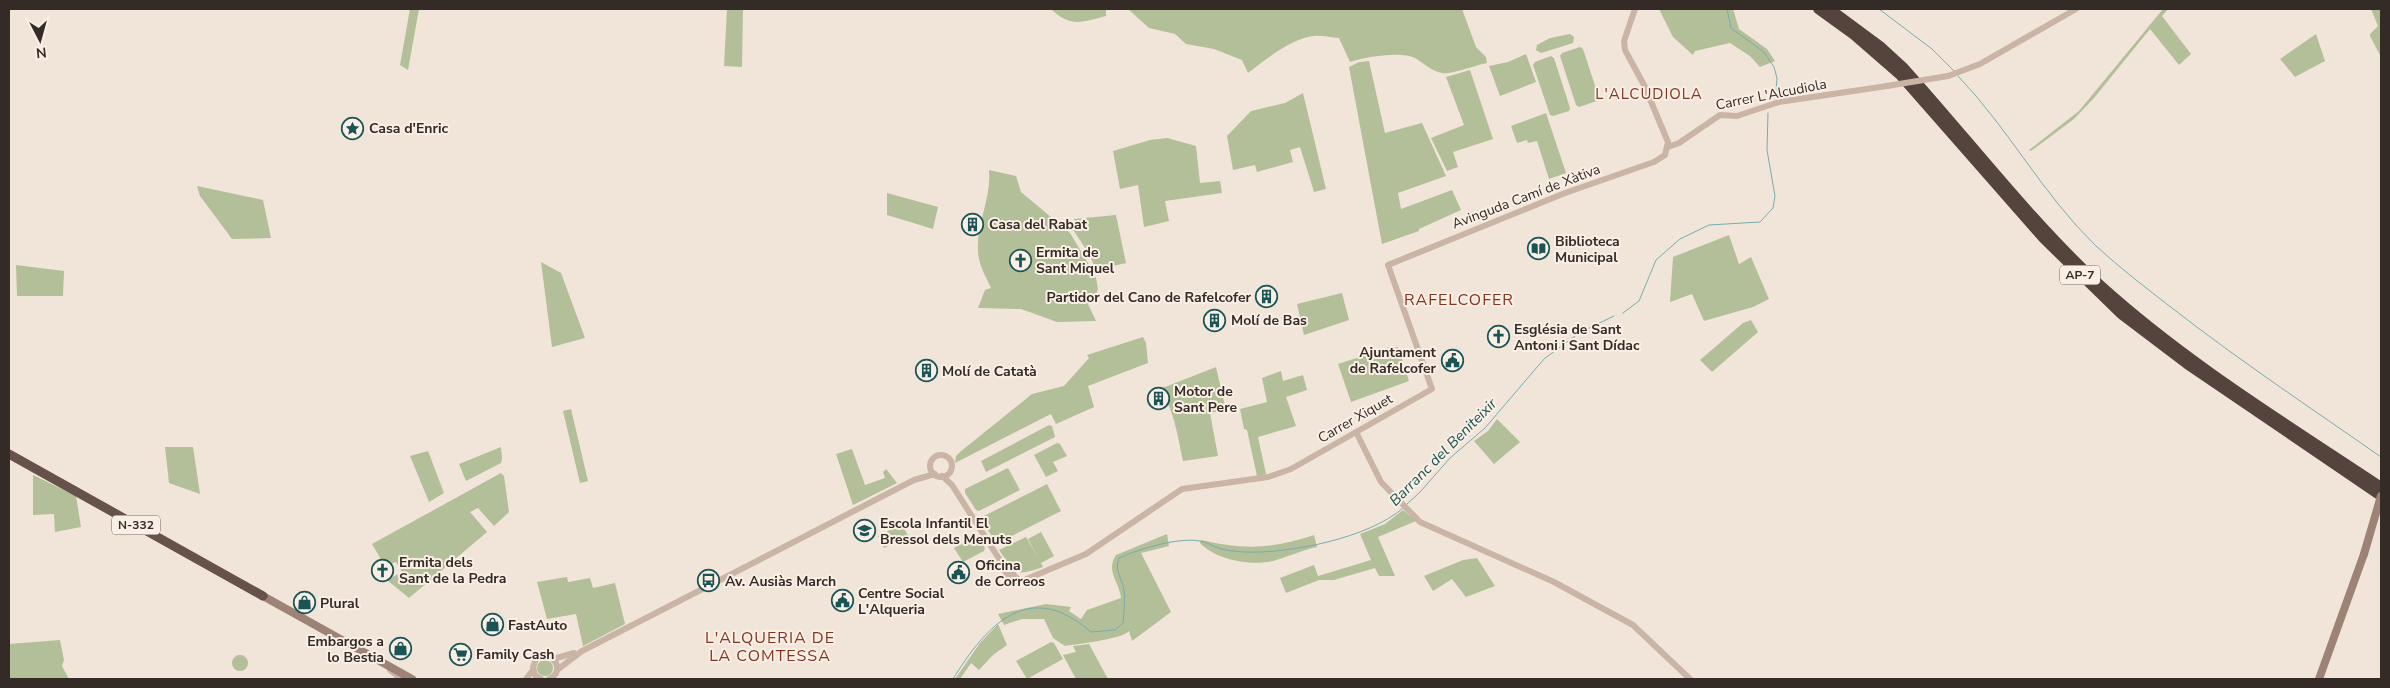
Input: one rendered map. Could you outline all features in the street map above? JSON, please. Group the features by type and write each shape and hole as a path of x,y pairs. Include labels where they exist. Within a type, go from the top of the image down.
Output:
{"highway":[{"name":"AP-7","path":"1818,9 1854,35 1900,75 2044,239 2121,314 2186,364 2381,496"},
{"name":"AP-7","path":"1830,9 1880,46 1904,68 2038,222 2078,264 2127,309 2193,360 2381,487"},
{"name":"N-332","path":"9,454 263,596"}],"main road":[{"path":"2320,679 2364,554 2381,496"},
{"path":"263,596 412,679"}],"street":[{"path":"1634,9 1624,41 1625,50 1644,85 1667,138 1668,147"},
{"name":"Carrer L'Alcudiola","path":"1668,147 1679,142 1717,116 1737,116 1772,104 1948,76 1971,68 2076,9"},
{"name":"Avinguda Camí de Xàtiva","path":"1432,389 1387,269 1388,264 1565,193 1656,161 1665,155 1668,147"},
{"name":"Carrer Xiquet","path":"1049,570 1086,554 1182,489 1268,477 1291,469 1432,389"},
{"path":"1356,432 1381,482 1404,508 1428,526 1554,582 1633,625 1690,679"},
{"path":"549,679 554,676 557,670 582,651 914,480 930,467 932,459 942,455 951,462 949,472 952,485 1003,565 1013,577"},
{"path":"930,467 952,485"},
{"path":"914,480 949,472"},
{"path":"1013,577 1049,570"},
{"path":"1013,577 1011,584 1049,570"},
{"path":"339,638 345,644 387,668 401,679"},
{"path":"553,659 582,651"},
{"path":"527,679 533,670 534,662 539,657 548,656 553,659 557,670"},
{"path":"533,670 539,678"},
{"path":"527,679 539,678"}],"green space":[{"path":"410,9 419,9 408,70 400,65"},
{"path":"727,9 743,9 742,67 724,66"},
{"path":"1051,9 1106,9 1106,16 1077,22 1064,19"},
{"path":"1128,9 1462,9 1476,47 1486,57 1487,63 1442,73 1434,71 1415,58 1401,55 1364,58 1350,62 1339,38 1316,36 1300,39 1284,47 1248,73 1242,60 1214,49 1186,44 1175,34 1149,28"},
{"path":"1659,9 1733,9 1739,29 1767,49 1775,61 1760,67 1750,56 1730,43 1695,51 1693,55 1673,37"},
{"path":"2163,9 2168,9 2162,16 2191,54 2179,65 2150,29 2094,98 2074,119 2031,151 2029,150 2079,111"},
{"path":"2371,9 2380,9 2381,11 2381,57 2370,36 2378,26"},
{"path":"1570,34 1574,37 1573,43 1541,53 1536,50 1537,45 1550,38"},
{"path":"2316,34 2325,61 2295,77 2280,59"},
{"path":"1580,47 1583,49 1599,98 1597,101 1579,107 1576,105 1560,56 1562,53"},
{"path":"1526,54 1536,82 1500,96 1489,66 1508,62"},
{"path":"1551,56 1554,58 1570,108 1569,111 1553,116 1550,115 1533,65 1535,62"},
{"path":"1369,61 1385,133 1422,123 1446,176 1398,193 1401,209 1452,190 1461,210 1419,229 1419,231 1382,244 1349,67 1359,62"},
{"path":"1470,70 1493,139 1453,152 1458,167 1447,171 1431,138 1464,125 1446,77"},
{"path":"1303,93 1326,189 1314,192 1300,147 1290,150 1293,162 1257,172 1255,165 1233,170 1227,136 1251,111 1285,103"},
{"path":"1546,113 1566,173 1549,179 1537,141 1528,143 1527,140 1517,143 1511,126"},
{"path":"1167,138 1196,146 1200,183 1220,181 1222,193 1165,201 1169,221 1144,227 1138,185 1120,189 1113,151 1150,140"},
{"path":"989,170 1016,176 1021,192 1070,233 1096,278 1098,289 1095,297 1088,304 1096,321 1057,322 1021,309 978,308 985,290 991,288 980,263 978,248 978,237 988,192"},
{"path":"197,186 263,200 271,238 232,239 200,196"},
{"path":"887,193 938,207 933,229 887,215"},
{"path":"1116,215 1126,263 1096,270 1089,254 1072,228 1075,225 1074,219"},
{"path":"1729,235 1739,264 1751,257 1769,299 1753,307 1704,321 1692,294 1670,302 1673,257"},
{"path":"541,262 561,273 585,338 552,347"},
{"path":"16,265 64,271 63,296 17,296"},
{"path":"1342,293 1349,320 1304,335 1297,304"},
{"path":"1751,320 1758,332 1712,372 1700,360 1743,323"},
{"path":"1143,337 1146,343 1148,363 1088,386 1094,407 1056,424 1051,414 955,463 956,456 960,452 1032,394 1064,386 1089,358 1087,355"},
{"path":"1393,346 1394,348 1398,347 1409,381 1351,402 1338,364"},
{"path":"1216,367 1226,410 1210,413 1218,456 1183,461 1172,414 1160,389"},
{"path":"1281,371 1283,381 1303,375 1307,390 1286,397 1296,426 1258,437 1266,474 1257,476 1247,430 1244,429 1240,409 1267,402 1262,378"},
{"path":"571,409 588,481 580,483 563,411"},
{"path":"1497,419 1520,442 1494,464 1474,441 1488,431"},
{"path":"1049,425 1052,426 1055,437 986,472 981,461"},
{"path":"1057,443 1060,444 1067,456 1053,462 1058,471 1046,477 1034,455"},
{"path":"165,447 193,447 200,494 169,483"},
{"path":"501,447 501,463 466,481 459,464"},
{"path":"852,449 865,485 885,478 883,472 886,469 897,483 853,505 836,454"},
{"path":"428,451 444,493 429,502 410,456"},
{"path":"1008,468 1020,490 979,511 976,510 965,493 965,489"},
{"path":"501,473 504,476 509,512 494,526 478,508 470,512 487,532 409,598 387,580 402,572 396,562 385,566 372,544"},
{"path":"33,475 76,496 81,527 55,532 54,514 33,515"},
{"path":"1047,484 1061,511 996,543 981,519 982,517"},
{"path":"1403,510 1416,521 1378,537 1395,576 1379,576 1375,568 1334,580 1319,580 1286,593 1280,578 1314,565 1318,576 1371,560 1360,534 1385,524"},
{"path":"902,524 908,536 884,548 878,536"},
{"path":"1041,532 1054,556 1041,563 1043,567 1026,572 1013,569 999,550 1026,537 1038,558 1028,539"},
{"path":"1167,534 1169,546 1141,553 1171,612 1132,641 1129,631 1109,639 1065,646 1053,638 1044,619 1022,619 1004,625 998,614 1046,604 1071,607 1069,611 1081,619 1087,610 1121,598 1112,572 1113,561 1116,555"},
{"path":"1314,535 1317,547 1273,561 1255,563 1234,560 1215,554 1200,543 1201,540 1245,547 1284,543"},
{"path":"977,536 985,548 984,551 963,562 954,548"},
{"path":"1477,558 1495,586 1466,597 1452,579 1433,591 1424,576 1463,560"},
{"path":"567,577 568,582 590,578 593,588 615,583 625,624 583,646 576,614 547,619 537,582"},
{"path":"998,624 1007,645 993,655 979,670 971,663 960,679 955,679 980,643"},
{"path":"60,640 64,660 62,666 69,679 9,679 9,644"},
{"path":"1051,642 1054,643 1063,659 1027,679 1016,661"},
{"path":"1089,644 1108,679 1076,679 1063,655 1076,652 1073,646"},
{"path":"240,655 246,657 248,663 246,669 240,671 234,669 232,663 234,657"},
{"path":"542,660 548,660 553,665 551,674 542,676 537,671 537,665"}],"waterway":[{"name":"Barranc del Beniteixir","path":"1727,9 1731,28 1764,52 1774,67 1777,78 1776,92"},
{"path":"1879,9 1932,49 1954,71"},
{"path":"1958,76 1994,118 2059,205 2096,246 2133,278 2198,328 2381,457"},
{"name":"Barranc del Beniteixir","path":"1623,313 1639,301 1656,260 1680,239 1709,225 1760,222 1773,208 1775,196 1767,150 1768,113"},
{"name":"Barranc del Beniteixir","path":"1406,505 1450,458 1485,428 1544,359 1579,333 1614,316"},
{"name":"Barranc del Beniteixir","path":"953,679 980,641 995,626 1012,615 1029,609 1048,609 1069,616 1091,632 1115,630 1123,623 1124,606 1124,590 1117,566 1119,558 1170,542 1191,540 1203,542 1224,550 1244,552 1305,547 1350,536 1388,519 1403,508"}],"place":[{"name":"Casa d'Enric","path":"353,128"},
{"name":"Casa del Rabat","path":"973,224"},
{"name":"Biblioteca Municipal","path":"1539,249"},
{"name":"Ermita de Sant Miquel","path":"1020,260"},
{"name":"Partidor del Cano de Rafelcofer","path":"1267,297"},
{"name":"Molí de Bas","path":"1215,320"},
{"name":"Església de Sant Antoni i Sant Dídac","path":"1498,337"},
{"name":"Ajuntament de Rafelcofer","path":"1452,360"},
{"name":"Molí de Catatà","path":"926,371"},
{"name":"Motor de Sant Pere","path":"1158,399"},
{"name":"Escola Infantil El Bressol dels Menuts","path":"864,531"},
{"name":"Ermita dels Sant de la Pedra","path":"383,570"},
{"name":"Oficina de Correos","path":"959,573"},
{"name":"Av. Ausiàs March","path":"709,581"},
{"name":"Centre Social L'Alqueria","path":"842,601"},
{"name":"Plural","path":"304,603"},
{"name":"FastAuto","path":"492,625"},
{"name":"Embargos a lo Bestia","path":"400,649"},
{"name":"Family Cash","path":"460,654"}],"district":[{"name":"L'ALCUDIOLA","path":"1649,94"},
{"name":"RAFELCOFER","path":"1459,299"},
{"name":"L'ALQUERIA DE LA COMTESSA","path":"770,646"}]}
